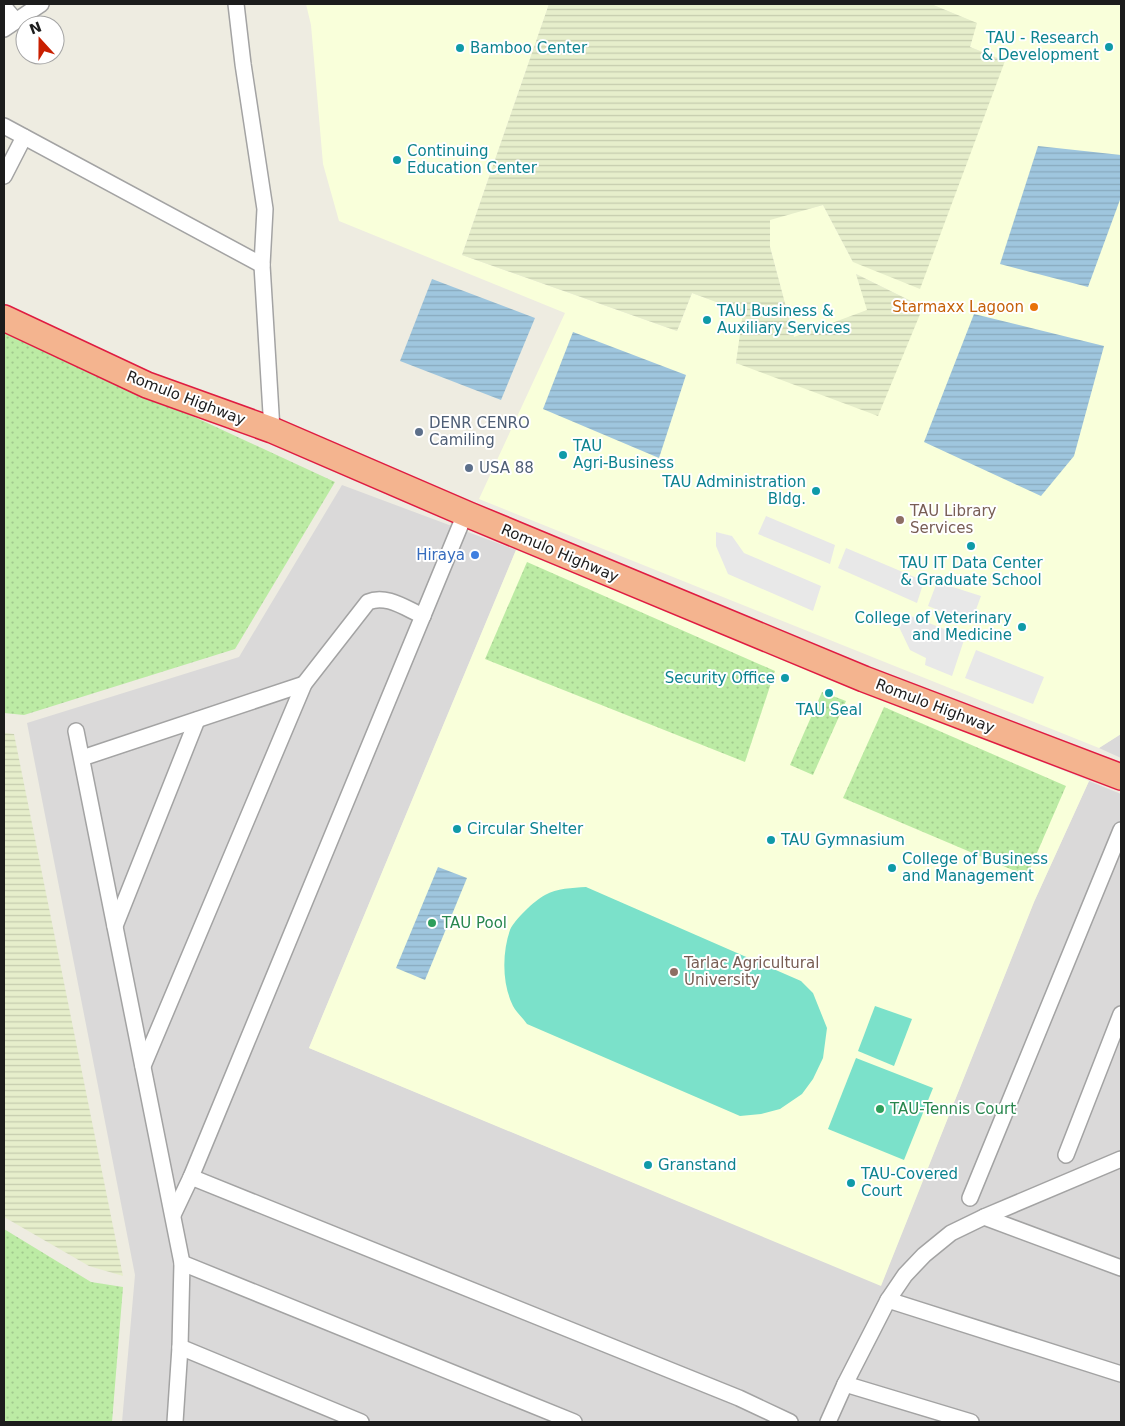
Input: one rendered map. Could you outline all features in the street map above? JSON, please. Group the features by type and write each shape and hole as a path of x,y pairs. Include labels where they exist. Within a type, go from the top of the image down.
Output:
{"highway":[{"name":"Romulo Highway","path":"4,318 147,385 272,430 465,514 864,679 1121,777"}],"street":[{"path":"4,7 10,25 41,4"},
{"path":"236,4 265,209 262,266 272,430"},
{"path":"4,126 262,266"},
{"path":"4,176 24,137"},
{"path":"172,1215 191,1177 465,514"},
{"path":"143,1066 304,684 368,602 383,598 423,616"},
{"path":"82,758 304,684"},
{"path":"115,926 198,720"},
{"path":"76,731 182,1264 180,1348 175,1422"},
{"path":"970,1198 1121,830"},
{"path":"1066,1156 1121,1014"},
{"path":"828,1422 845,1384 888,1300 905,1275 924,1255 951,1233 1121,1159"},
{"path":"191,1177 730,1395 790,1422"},
{"path":"984,1217 1121,1268"},
{"path":"182,1264 574,1422"},
{"path":"888,1300 1121,1374"},
{"path":"180,1348 361,1422"},
{"path":"845,1384 971,1422"}],"shaded area":[{"path":"306,4 549,4 462,255 677,331 692,293 744,312 736,364 923,307 856,274 868,310 794,338 770,247 770,219 823,205 853,262 1005,61 970,47 976,23 931,4 1121,4 1121,734 1099,748 479,499 565,313 339,221 323,164 311,25"},
{"path":"549,4 931,4 977,23 970,47 1005,61 920,289 853,262 823,205 770,220 770,247 794,337 867,310 856,274 923,307 878,416 736,363 743,312 692,293 677,331 462,255"},
{"path":"1038,146 1121,155 1121,197 1088,287 1000,264"},
{"path":"432,279 535,318 501,400 400,361"},
{"path":"974,314 1104,346 1074,456 1041,496 924,442"},
{"path":"573,332 686,375 659,458 543,409"},
{"path":"342,485 516,550 309,1048 881,1285 1034,902 1089,781 1121,794 1121,1422 122,1422 135,1275 27,723 239,657"},
{"path":"766,516 835,545 830,564 758,534"},
{"path":"716,532 732,536 744,553 821,586 813,611 728,574 716,546"},
{"path":"846,548 924,581 917,603 838,568"},
{"name":"Tarlac Agricultural University","path":"516,550 1089,781 1034,902 881,1286 309,1048"},
{"path":"937,582 981,596 971,623 928,606"},
{"path":"903,613 965,637 952,676 925,665 926,658 910,650 899,627"},
{"path":"976,650 1044,677 1033,704 965,678"},
{"path":"4,733 14,734 123,1276 89,1266 4,1217"},
{"path":"1121,734 1121,758 1099,748"},
{"name":"TAU Pool","path":"438,867 467,878 425,980 396,968"},
{"path":"586,887 801,981 813,993 827,1028 823,1058 813,1079 802,1094 780,1109 761,1114 740,1116 527,1024 513,1006 505,978 506,948 510,930 525,911 545,895 570,888"},
{"path":"875,1006 912,1019 894,1066 858,1051"},
{"name":"TAU-Tennis Court","path":"856,1058 933,1088 904,1160 828,1129"}],"green space":[{"path":"4,329 335,482 235,649 24,715 4,713"},
{"path":"527,562 775,671 745,762 485,659"},
{"path":"822,692 846,701 813,775 790,765"},
{"path":"884,707 1066,786 1027,876 843,798"},
{"path":"4,1229 91,1282 123,1287 112,1422 4,1422"}],"place":[{"name":"TAU - Research & Development","path":"1109,47"},
{"name":"Bamboo Center","path":"460,48"},
{"name":"Continuing Education Center","path":"397,160"},
{"name":"Starmaxx Lagoon","path":"1034,307"},
{"name":"TAU Business & Auxiliary Services","path":"707,320"},
{"name":"DENR CENRO Camiling","path":"419,432"},
{"name":"TAU Agri-Business","path":"563,455"},
{"name":"USA 88","path":"469,468"},
{"name":"TAU Administration Bldg.","path":"816,491"},
{"name":"TAU Library Services","path":"900,520"},
{"name":"TAU IT Data Center & Graduate School","path":"971,546"},
{"name":"Hiraya","path":"475,555"},
{"name":"College of Veterinary and Medicine","path":"1022,627"},
{"name":"Security Office","path":"785,678"},
{"name":"TAU Seal","path":"829,693"},
{"name":"Circular Shelter","path":"457,829"},
{"name":"TAU Gymnasium","path":"771,840"},
{"name":"College of Business and Management","path":"892,868"},
{"name":"TAU Pool","path":"432,923"},
{"name":"Tarlac Agricultural University","path":"674,972"},
{"name":"TAU-Tennis Court","path":"880,1109"},
{"name":"Granstand","path":"648,1165"},
{"name":"TAU-Covered Court","path":"851,1183"}]}
